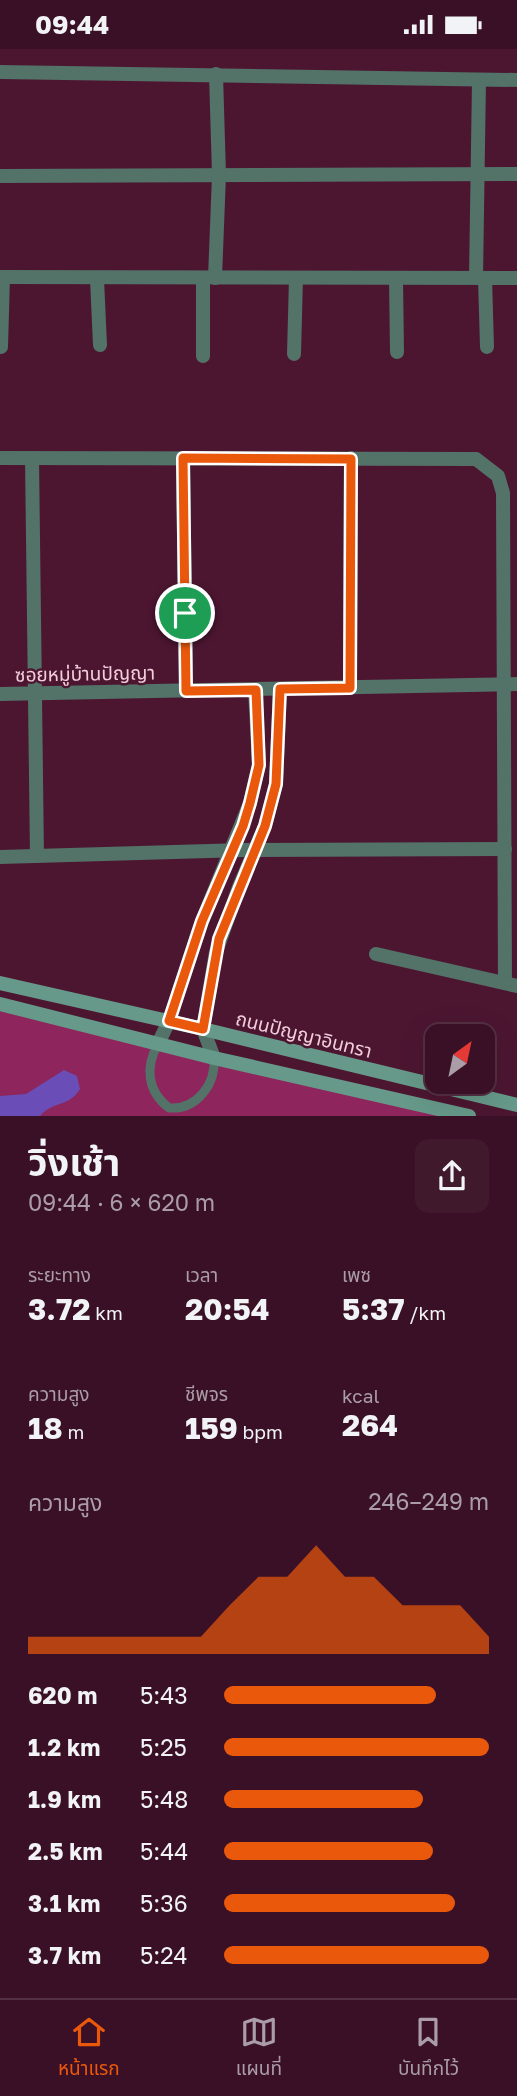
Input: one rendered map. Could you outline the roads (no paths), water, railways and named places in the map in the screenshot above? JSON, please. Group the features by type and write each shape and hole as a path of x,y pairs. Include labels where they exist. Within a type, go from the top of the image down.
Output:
{"main road":[{"name":"ถนนปัญญาอินทรา","path":"0,983 517,1105"},
{"path":"0,1004 214,1058 469,1116"}],"street":[{"path":"0,72 517,80"},
{"path":"203,356 219,175 216,74"},
{"path":"478,80 476,174 487,347"},
{"path":"0,176 517,174"},
{"path":"1,347 1,277 517,278"},
{"path":"294,354 296,278"},
{"path":"396,278 397,352"},
{"path":"97,279 100,345"},
{"path":"0,458 476,459 498,476 510,524 511,685 505,849 511,985 376,954"},
{"path":"32,458 37,856"},
{"path":"183,458 186,691"},
{"path":"350,688 351,459"},
{"name":"ซอยหมู่บ้านปัญญา","path":"0,694 511,685"},
{"path":"214,1058 203,1029 219,939 256,850 276,784 280,689"},
{"path":"158,1044 169,1021 202,921 243,826 259,765 256,690"},
{"path":"0,857 232,850 505,849"}],"lane":[{"path":"158,1044 149,1061 149,1079 162,1103 179,1113 204,1093 215,1070 214,1058"},
{"path":"160,1116 162,1103"}]}
